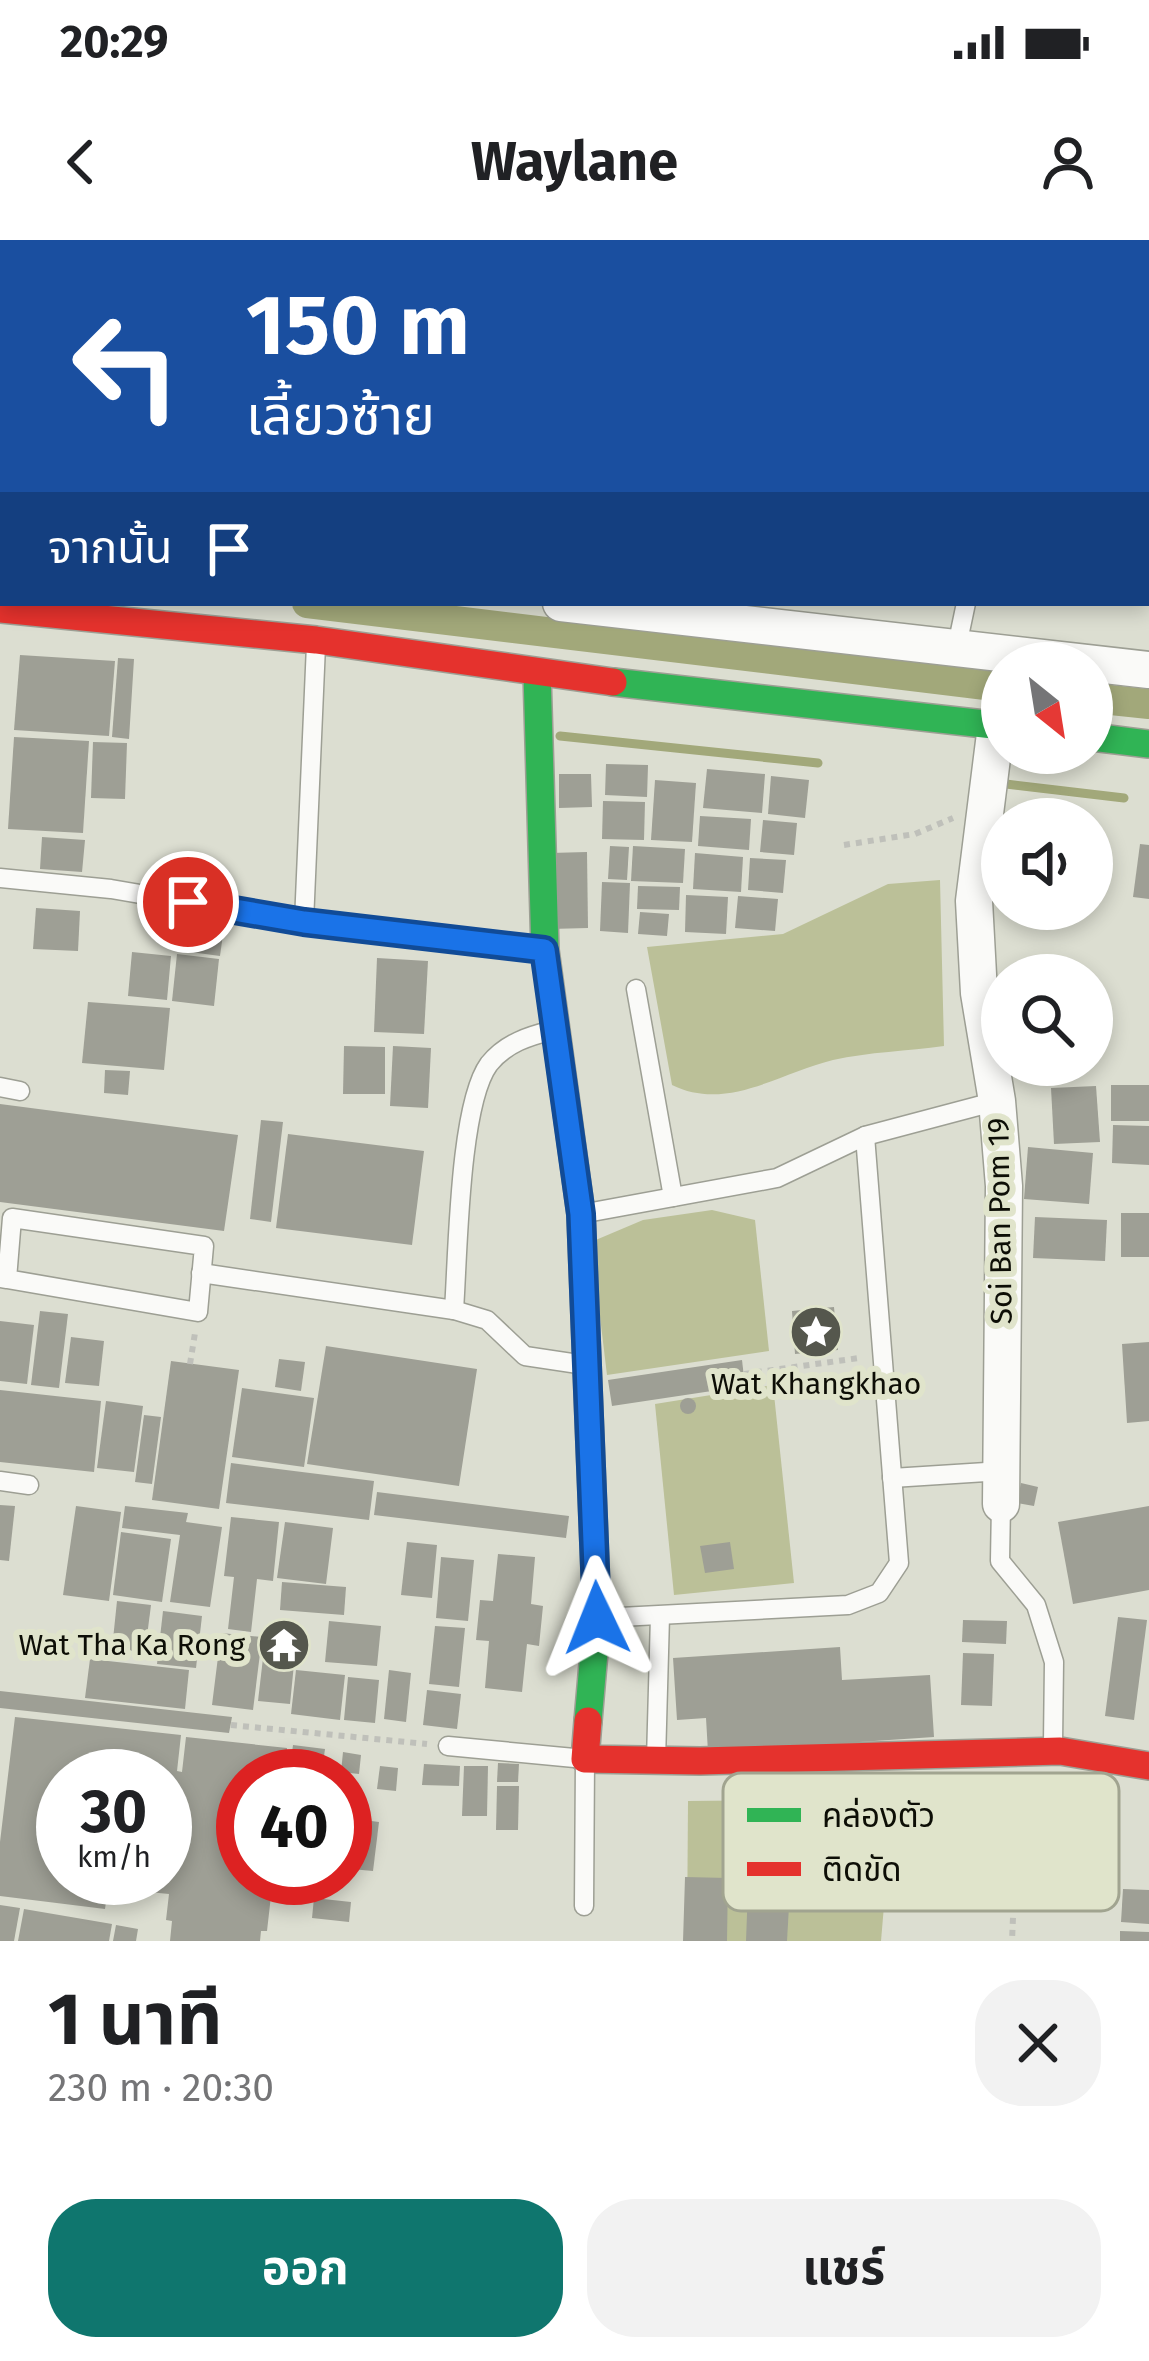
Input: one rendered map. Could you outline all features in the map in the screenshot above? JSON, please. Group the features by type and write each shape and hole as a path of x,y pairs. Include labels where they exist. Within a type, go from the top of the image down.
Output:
{"street":[{"path":"623,606 775,615 957,646 1149,670"},
{"path":"0,609 316,640 537,673 981,724"},
{"path":"537,673 544,950 581,1214 597,1618 585,1759 1060,1751 1149,1766"},
{"path":"1113,740 1149,744"},
{"name":"Soi Ban Pom 19","path":"981,834 974,901 980,993 1004,1186 1001,1488"}],"lane":[{"path":"957,646 965,606"},
{"path":"304,922 316,640"},
{"path":"0,878 110,889 304,922 544,950"},
{"path":"636,989 673,1197"},
{"path":"454,1310 470,1103 489,1065 503,1051 522,1037 558,1029"},
{"path":"581,1214 777,1178 865,1136 997,1101"},
{"path":"597,1618 848,1605 879,1593 899,1563 865,1136"},
{"path":"13,1218 204,1246 197,1312 4,1279 13,1218"},
{"path":"201,1273 454,1310 488,1320 525,1356 585,1365"},
{"path":"892,1478 1001,1488 1000,1561 1036,1606 1054,1662 1052,1743 1060,1751"},
{"path":"0,1481 29,1485"},
{"path":"656,1760 660,1616"},
{"path":"448,1746 585,1759 584,1906"}],"path":[{"path":"844,844 915,834 981,807"},
{"path":"744,1374 882,1354"},
{"path":"231,1725 448,1746"},
{"path":"1009,1753 1010,1773"},
{"path":"1012,1941 1013,1911"}],"green space":[{"path":"940,880 944,1046 833,1060 733,1092 692,1092 672,1085 647,947 783,934 888,884"},
{"path":"712,1210 755,1220 769,1351 607,1375 591,1242 643,1220"},
{"path":"773,1385 794,1583 674,1595 655,1404"},
{"path":"688,1801 723,1801 723,1911 884,1911 881,1941 687,1941"}],"building":[{"path":"20,655 115,661 109,736 14,730"},
{"path":"118,658 134,659 129,739 112,737"},
{"path":"14,737 89,741 83,833 8,829"},
{"path":"93,742 127,743 125,799 91,798"},
{"path":"606,764 648,765 647,797 605,795"},
{"path":"707,769 765,774 762,813 703,808"},
{"path":"559,774 591,774 592,807 559,808"},
{"path":"771,776 809,780 805,818 768,814"},
{"path":"655,780 696,783 692,842 651,840"},
{"path":"603,801 645,802 644,840 602,839"},
{"path":"700,816 751,819 749,850 698,846"},
{"path":"763,820 797,823 794,855 760,852"},
{"path":"42,837 85,840 82,872 40,869"},
{"path":"1140,844 1149,845 1149,899 1133,897"},
{"path":"610,846 629,847 627,880 608,879"},
{"path":"633,846 685,849 683,883 631,881"},
{"path":"587,852 588,928 550,929 550,853"},
{"path":"695,853 743,857 741,892 693,889"},
{"path":"750,858 786,860 783,893 748,890"},
{"path":"602,882 630,883 628,933 600,931"},
{"path":"638,886 680,887 679,910 637,909"},
{"path":"686,895 728,897 726,934 685,932"},
{"path":"738,896 778,899 775,931 735,928"},
{"path":"36,908 80,911 78,951 33,949"},
{"path":"640,912 669,914 667,936 638,934"},
{"path":"187,922 224,927 220,956 183,951"},
{"path":"132,952 171,956 167,1000 128,996"},
{"path":"177,954 219,959 214,1006 172,1001"},
{"path":"377,958 428,961 424,1034 374,1032"},
{"path":"88,1002 170,1008 164,1070 82,1063"},
{"path":"344,1046 385,1047 385,1094 343,1094"},
{"path":"393,1046 431,1048 428,1108 390,1106"},
{"path":"105,1070 130,1071 128,1095 104,1093"},
{"path":"1149,1085 1149,1121 1111,1121 1111,1086"},
{"path":"1096,1086 1100,1142 1054,1144 1051,1088"},
{"path":"0,1104 238,1135 224,1231 0,1202"},
{"path":"261,1120 283,1122 271,1222 250,1219"},
{"path":"1113,1125 1149,1126 1149,1165 1112,1163"},
{"path":"288,1134 424,1151 412,1245 276,1228"},
{"path":"1028,1147 1093,1153 1089,1204 1024,1199"},
{"path":"1121,1213 1149,1213 1149,1257 1121,1257"},
{"path":"1035,1217 1107,1220 1105,1261 1033,1258"},
{"path":"834,1307 838,1350 795,1354 792,1311"},
{"path":"40,1311 68,1314 59,1388 31,1385"},
{"path":"0,1321 34,1325 27,1384 0,1381"},
{"path":"71,1337 104,1341 99,1386 65,1383"},
{"path":"1149,1342 1149,1421 1127,1423 1122,1344"},
{"path":"326,1346 477,1369 459,1486 307,1464"},
{"path":"279,1359 305,1362 301,1391 275,1387"},
{"path":"742,1360 745,1386 612,1406 608,1380"},
{"path":"171,1361 239,1370 219,1509 152,1500"},
{"path":"242,1388 314,1398 304,1467 232,1457"},
{"path":"0,1390 101,1401 94,1472 0,1462"},
{"path":"688,1398 696,1406 688,1414 680,1406"},
{"path":"106,1401 143,1406 134,1472 97,1468"},
{"path":"144,1415 161,1417 152,1484 135,1482"},
{"path":"231,1463 374,1481 369,1520 226,1503"},
{"path":"1021,1483 1038,1487 1034,1506 1017,1503"},
{"path":"377,1492 569,1516 566,1538 374,1515"},
{"path":"0,1505 15,1506 9,1561 0,1560"},
{"path":"76,1506 121,1512 109,1601 63,1595"},
{"path":"125,1506 188,1513 186,1522 222,1527 210,1607 170,1602 180,1535 122,1528"},
{"path":"1149,1506 1149,1590 1073,1604 1058,1522"},
{"path":"231,1517 279,1522 273,1581 257,1579 251,1632 228,1629 234,1577 224,1576"},
{"path":"285,1522 333,1528 326,1584 277,1578"},
{"path":"121,1532 171,1539 162,1602 113,1595"},
{"path":"407,1542 437,1545 432,1598 401,1595"},
{"path":"730,1542 734,1569 705,1573 700,1546"},
{"path":"498,1554 535,1557 531,1604 543,1606 539,1646 527,1644 522,1692 485,1688 489,1641 476,1640 480,1600 493,1601"},
{"path":"441,1557 474,1560 468,1621 436,1618"},
{"path":"282,1582 346,1587 344,1615 280,1610"},
{"path":"117,1601 151,1605 145,1652 112,1649"},
{"path":"163,1611 202,1616 196,1668 157,1664"},
{"path":"1118,1617 1147,1620 1134,1720 1105,1716"},
{"path":"963,1620 1007,1621 1006,1644 962,1642"},
{"path":"329,1621 381,1626 377,1666 325,1662"},
{"path":"435,1626 465,1628 459,1687 429,1684"},
{"path":"221,1633 262,1637 253,1710 212,1705"},
{"path":"265,1641 296,1644 290,1704 258,1701"},
{"path":"840,1647 842,1680 930,1675 934,1737 708,1752 706,1718 677,1720 673,1658"},
{"path":"963,1653 994,1654 992,1706 961,1705"},
{"path":"90,1659 189,1670 185,1709 85,1698"},
{"path":"296,1670 345,1675 340,1720 291,1714"},
{"path":"389,1670 411,1673 406,1722 384,1719"},
{"path":"348,1677 379,1680 375,1723 344,1720"},
{"path":"427,1690 461,1694 457,1729 423,1725"},
{"path":"0,1691 232,1717 229,1733 0,1708"},
{"path":"15,1717 181,1735 179,1749 36,1749 36,1900 0,1896 0,1842"},
{"path":"186,1737 287,1748 216,1749 216,1905 270,1905 267,1931 261,1931 260,1941 170,1941 172,1921 166,1920 168,1905 192,1905 192,1749 185,1749"},
{"path":"498,1763 519,1764 518,1782 497,1782"},
{"path":"424,1764 460,1766 459,1786 422,1785"},
{"path":"380,1766 398,1768 396,1791 377,1789"},
{"path":"464,1766 488,1766 487,1816 462,1816"},
{"path":"497,1786 519,1786 518,1830 496,1830"},
{"path":"372,1821 379,1822 372,1871"},
{"path":"685,1877 723,1878 727,1941 683,1941"},
{"path":"1123,1889 1149,1890 1149,1924 1121,1922"},
{"path":"0,1905 20,1908 14,1941 0,1941"},
{"path":"313,1905 351,1905 349,1922 312,1918"},
{"path":"24,1909 112,1924 109,1941 18,1941"},
{"path":"747,1911 789,1911 787,1941 746,1941"},
{"path":"116,1925 138,1929 136,1941 113,1941"},
{"path":"1120,1931 1149,1932 1149,1941 1120,1941"}],"waterway":[{"path":"332,606 981,684"},
{"path":"1113,700 1149,704"},
{"path":"560,736 818,763"},
{"path":"1006,784 1124,798"}],"traffic: fast":[{"path":"537,673 545,950 581,1214 597,1618 588,1721"},
{"path":"613,682 981,724"},
{"path":"1113,740 1149,744"}],"traffic: jam":[{"path":"0,609 316,640 613,682"},
{"path":"588,1721 585,1759 700,1761 1060,1751 1149,1766"}],"place":[{"name":"Wat Khangkhao","path":"816,1332"},
{"name":"Wat Tha Ka Rong","path":"284,1645"}],"route":[{"path":"188,902 304,922 544,950 581,1214 597,1618"}]}
